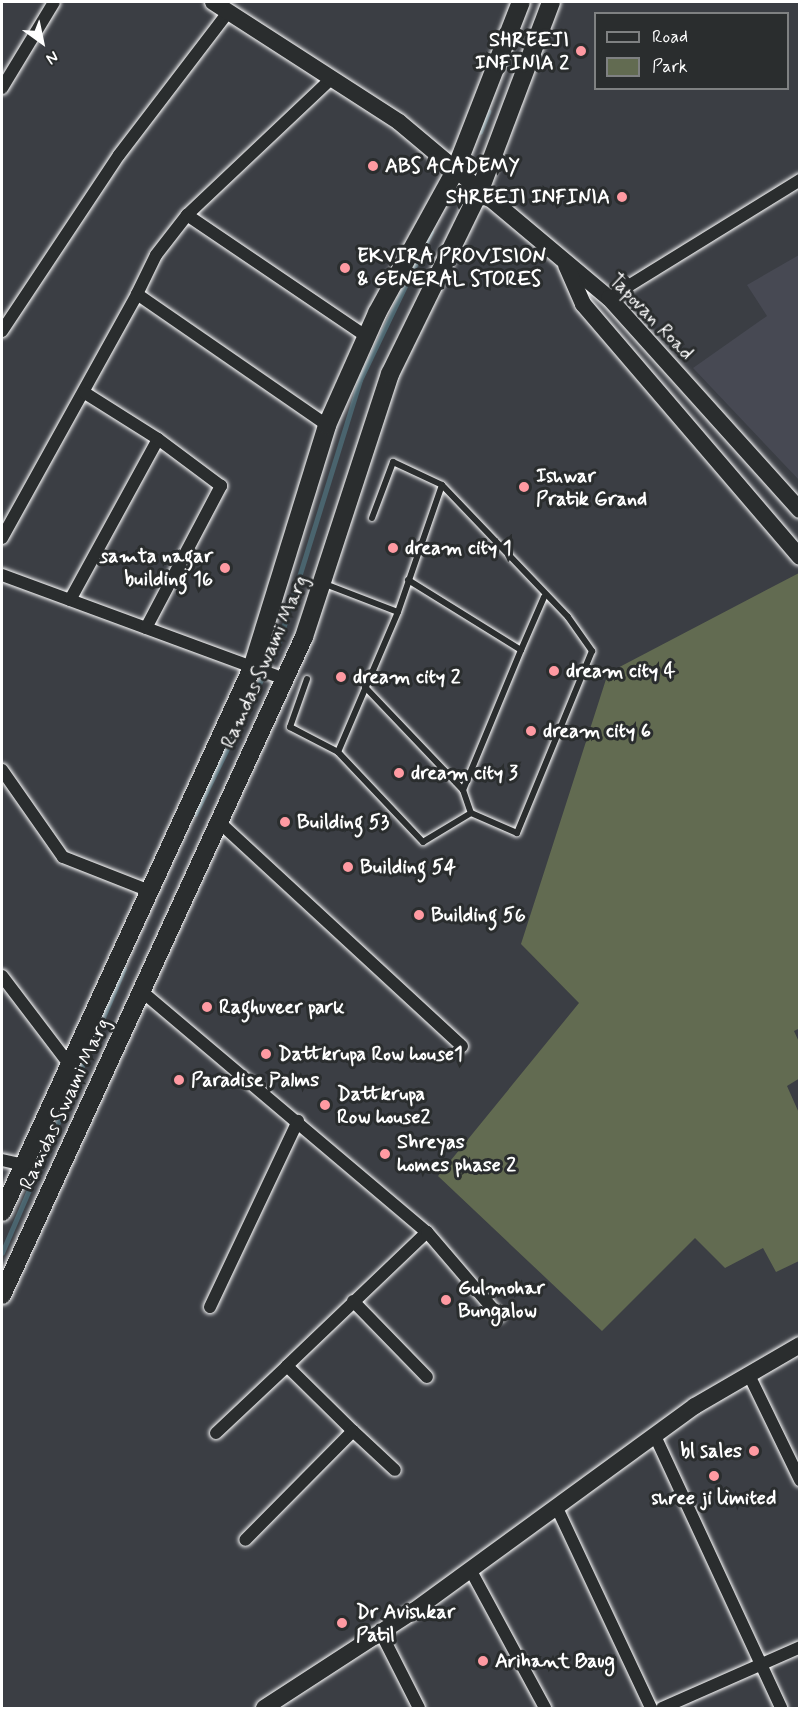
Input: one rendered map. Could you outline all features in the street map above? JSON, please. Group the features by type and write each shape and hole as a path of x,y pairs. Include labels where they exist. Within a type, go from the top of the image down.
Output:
{"main road":[{"path":"2,1212 147,890 254,668 327,425 366,336 455,171 521,2"},
{"name":"Ramdas Swami Marg","path":"2,1294 139,989 218,821 280,677 325,584 390,374 480,190 551,2"}],"street":[{"path":"2,88 54,2"},
{"name":"Tapovan Road","path":"213,2 399,122 565,264 609,298 800,510"},
{"path":"2,331 119,155 229,11"},
{"path":"2,538 85,393 156,255 187,215 332,78"},
{"path":"609,298 800,180"},
{"path":"187,215 366,336"},
{"path":"565,264 583,304 800,557"},
{"path":"137,294 327,425"},
{"path":"85,393 158,439 221,486 146,628"},
{"path":"70,600 158,439"},
{"path":"2,574 280,677"},
{"path":"2,770 63,856 147,890"},
{"path":"218,821 462,1046"},
{"path":"2,976 69,1064"},
{"path":"139,989 427,1232 500,1316"},
{"path":"210,1307 298,1121"},
{"path":"2,1160 23,1165"},
{"path":"216,1433 427,1232"},
{"path":"352,1301 427,1377"},
{"path":"264,1708 381,1633 471,1571 655,1436 749,1375 800,1346"},
{"path":"287,1366 395,1470"},
{"path":"749,1375 800,1480"},
{"path":"245,1540 353,1431"},
{"path":"655,1436 780,1708"},
{"path":"557,1508 651,1708"},
{"path":"471,1571 545,1708"},
{"path":"381,1633 419,1708"},
{"path":"662,1708 800,1647"}],"lane":[{"path":"365,687 463,790 471,813 517,834 592,651 568,617 544,597 442,485 393,462 372,518"},
{"path":"338,752 398,612 442,485"},
{"path":"408,580 521,650"},
{"path":"325,584 398,612"},
{"path":"463,790 544,597"},
{"path":"308,679 290,727 338,752 423,842 471,813"}],"shaded area":[{"path":"799,255 799,480 693,368 767,316 747,285"}],"green space":[{"path":"799,573 800,1028 794,1031 799,1042 800,1078 787,1086 799,1113 799,1261 776,1272 763,1248 725,1268 695,1238 602,1331 438,1176 579,1003 521,944 608,673"}],"waterway":[{"path":"480,132 488,112"},
{"path":"195,814 278,645 360,380 431,232"},
{"path":"2,1253 124,969"}],"place":[{"name":"SHREEJI INFINIA 2","path":"581,51"},
{"name":"ABS ACADEMY","path":"373,166"},
{"name":"SHREEJI INFINIA","path":"622,197"},
{"name":"EKVIRA PROVISION & GENERAL STORES","path":"345,268"},
{"name":"Ishwar Pratik Grand","path":"524,487"},
{"name":"dream city 1","path":"393,548"},
{"name":"samta nagar building 16","path":"225,568"},
{"name":"dream city 4","path":"554,671"},
{"name":"dream city 2","path":"341,677"},
{"name":"dream city 6","path":"531,731"},
{"name":"dream city 3","path":"399,773"},
{"name":"Building 53","path":"285,822"},
{"name":"Building 54","path":"348,867"},
{"name":"Building 56","path":"419,915"},
{"name":"Raghuveer park","path":"207,1007"},
{"name":"Dattkrupa Row house1","path":"266,1054"},
{"name":"Paradise Palms","path":"179,1080"},
{"name":"Dattkrupa Row house2","path":"325,1105"},
{"name":"Shreyas homes phase 2","path":"385,1154"},
{"name":"Gulmohar Bungalow","path":"446,1300"},
{"name":"bl sales","path":"754,1451"},
{"name":"shree ji limited","path":"714,1476"},
{"name":"Dr Avishkar Patil","path":"342,1623"},
{"name":"Arihant Baug","path":"483,1661"}]}
